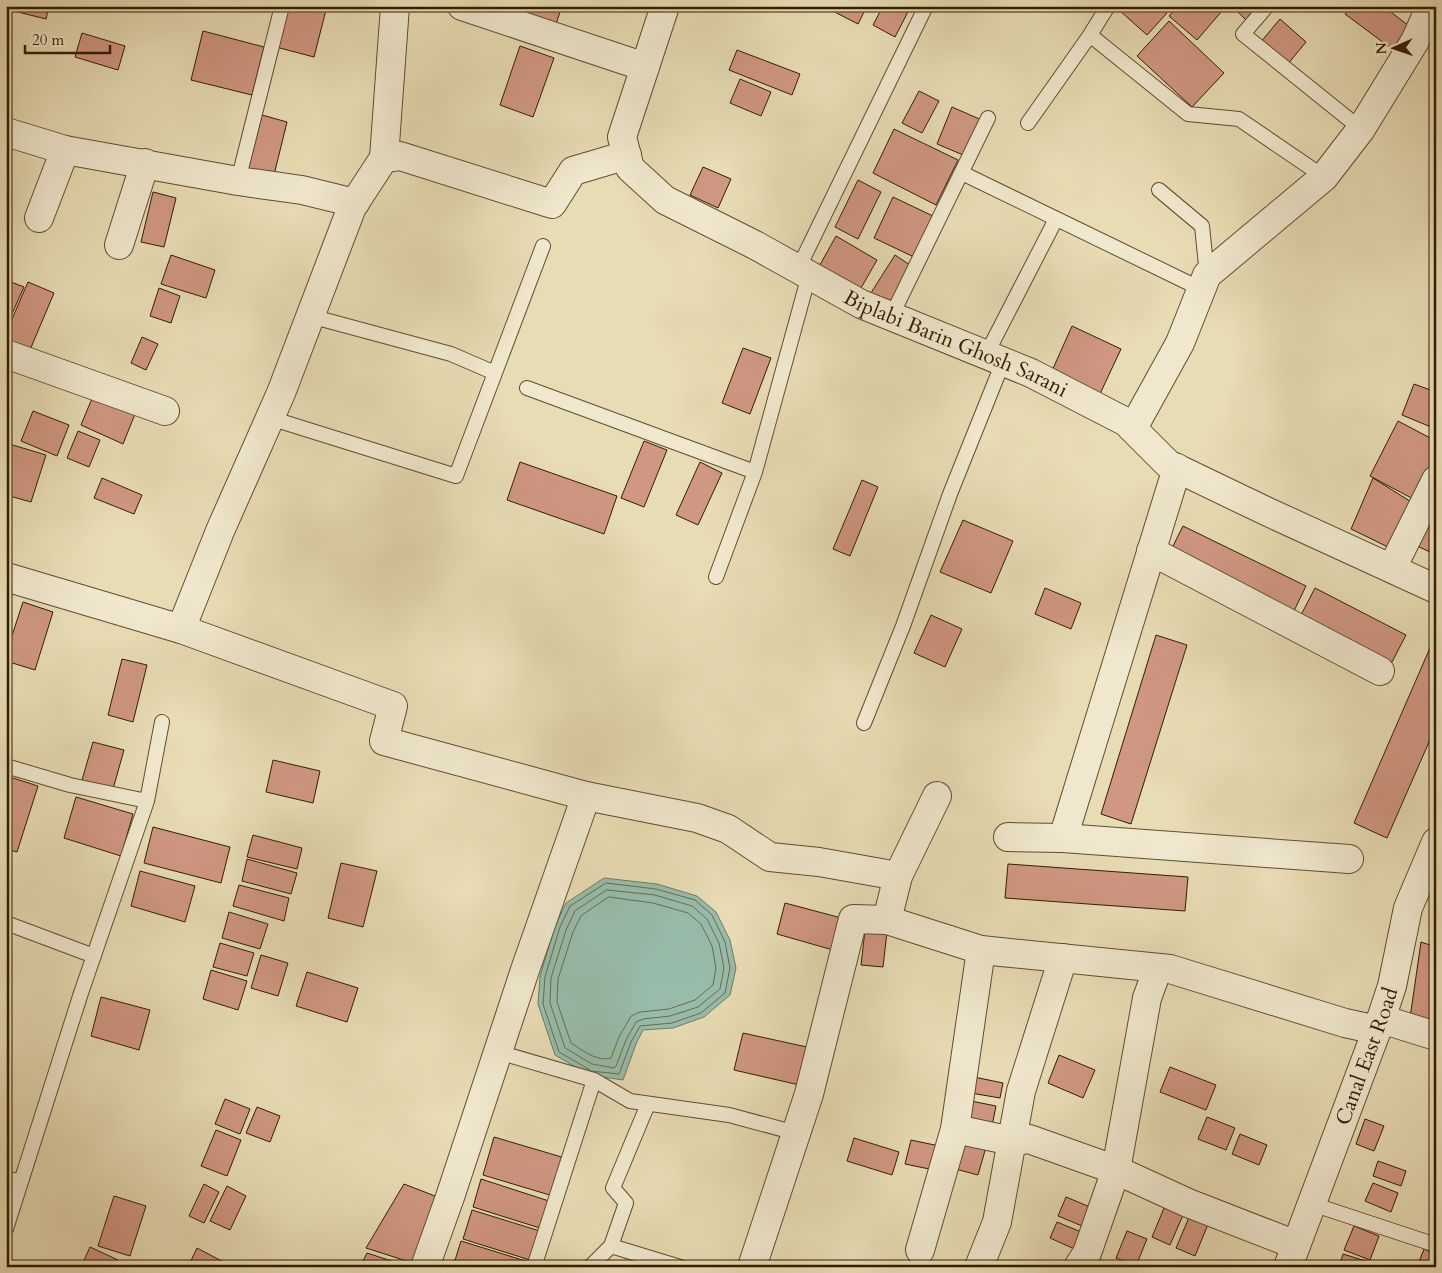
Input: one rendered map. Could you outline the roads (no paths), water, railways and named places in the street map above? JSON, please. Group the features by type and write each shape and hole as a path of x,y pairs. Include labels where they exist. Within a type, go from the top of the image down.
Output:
{"street":[{"path":"181,629 220,531 281,393 355,203 384,158 395,6"},
{"path":"462,6 645,67"},
{"name":"Biplabi Barin Ghosh Sarani","path":"665,6 622,137 630,168 665,200 755,245 861,304 1031,373 1126,422 1168,464 1436,590"},
{"path":"1133,428 1180,343 1204,282 1324,177 1361,129 1416,41 1431,6"},
{"path":"6,132 65,150 302,190 355,203"},
{"path":"39,218 65,150"},
{"path":"384,158 400,156 552,204 573,171 627,155"},
{"path":"119,244 145,163"},
{"path":"6,354 165,411"},
{"path":"1063,838 1177,468"},
{"path":"1392,568 1436,480"},
{"path":"1151,551 1380,671"},
{"path":"6,577 181,629 393,706 384,740 586,796 697,818 728,829 770,857 819,862 898,876"},
{"path":"424,1267 450,1197 586,796"},
{"path":"887,920 898,876 937,796"},
{"path":"1008,837 1063,838 1349,859"},
{"name":"Canal East Road","path":"1292,1256 1379,1025 1392,986 1408,908 1436,842"},
{"path":"752,1267 809,1094 853,919 887,920 981,950 1170,969 1345,1023 1379,1025 1436,1036"},
{"path":"920,1250 955,1128 981,950"},
{"path":"979,1267 996,1222 1021,1091 1063,958"},
{"path":"1078,1267 1087,1253 1116,1170 1147,998 1158,968"},
{"path":"955,1128 1012,1141 1029,1139 1116,1170 1188,1203 1292,1256"}],"lane":[{"path":"238,180 282,6"},
{"path":"716,577 755,472 804,272 926,6"},
{"path":"1028,123 1090,35 1108,6"},
{"path":"1268,6 1243,34 1361,129"},
{"path":"1090,35 1188,114 1239,119 1324,177"},
{"path":"890,317 988,118"},
{"path":"962,173 1056,219 1204,282 1202,226 1159,190"},
{"path":"864,723 903,626 950,494 994,358 1056,219"},
{"path":"270,418 456,476 544,246"},
{"path":"310,316 451,354 495,373"},
{"path":"527,388 755,472"},
{"path":"6,1229 94,956 147,801 162,722"},
{"path":"6,766 70,785 147,801"},
{"path":"6,923 94,956"},
{"path":"498,1052 594,1080 630,1101 729,1115 796,1133"},
{"path":"534,1267 594,1080"},
{"path":"590,1267 611,1246 626,1203 613,1188 648,1104"},
{"path":"6,1179 21,1181"},
{"path":"1312,1204 1436,1245"},
{"path":"611,1246 680,1267"}],"water":[{"path":"604,878 657,884 697,896 716,912 730,940 736,968 730,995 704,1017 673,1028 643,1030 623,1080 589,1075 555,1055 538,1004 540,976 555,926 566,903"}]}
